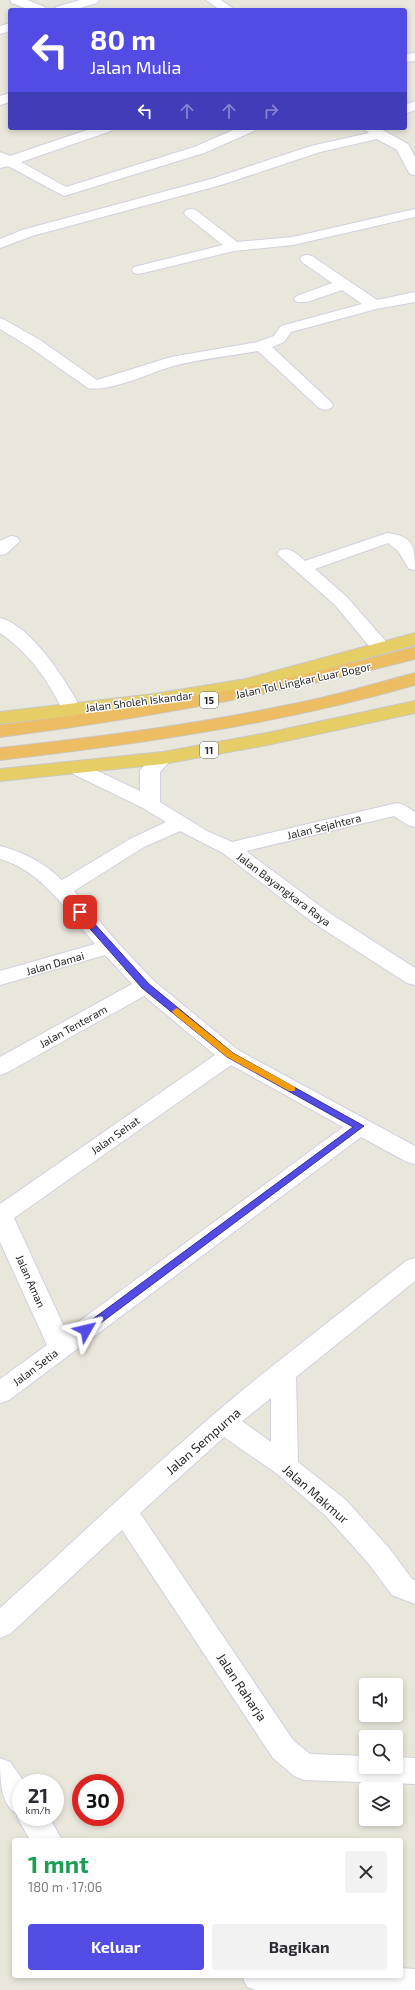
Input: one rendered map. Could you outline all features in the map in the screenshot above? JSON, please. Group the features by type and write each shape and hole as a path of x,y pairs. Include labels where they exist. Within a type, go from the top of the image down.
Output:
{"highway":[{"name":"Jalan Sholeh Iskandar","path":"0,718 197,694 245,685 290,675 415,639"},
{"name":"Jalan Tol Lingkar Luar Bogor","path":"0,731 199,703 359,668 415,653"},
{"name":"15","path":"0,754 72,746 204,727 330,702 415,679"},
{"name":"11","path":"0,775 164,758 290,735 415,707"}],"street":[{"path":"16,0 37,8"},
{"path":"67,8 93,0"},
{"path":"212,0 225,8"},
{"path":"3,160 100,130"},
{"path":"3,160 64,192 199,150 244,130"},
{"path":"0,244 27,233 216,182 375,131 403,147 415,171"},
{"path":"191,213 234,247"},
{"path":"139,270 234,247 294,241 415,213"},
{"path":"307,259 374,304"},
{"path":"302,299 344,284"},
{"path":"0,323 34,342 94,385 105,383 171,362 261,346 279,339 286,329 374,304 415,298"},
{"path":"261,346 325,404"},
{"path":"302,568 388,538 394,538 399,541 415,565"},
{"path":"286,554 342,601 381,648"},
{"path":"0,624 12,632 32,650 61,687 72,710"},
{"path":"150,804 150,770 164,758"},
{"name":"Jalan Bayangkara Raya","path":"76,768 150,804 200,835 230,849 320,917 415,978"},
{"name":"Jalan Sejahtera","path":"230,849 397,809 415,821"},
{"path":"61,890 137,843 181,823"},
{"path":"0,852 14,856 42,873 61,890 109,947 146,986 230,1055 415,1156"},
{"name":"Jalan Damai","path":"0,978 109,947"},
{"name":"Jalan Tenteram","path":"0,1067 146,986"},
{"name":"Jalan Sehat","path":"0,1215 230,1055"},
{"name":"Jalan Setia","path":"0,1394 360,1126"},
{"name":"Jalan Aman","path":"0,1215 61,1348"},
{"name":"Jalan Sempurna","path":"0,1626 124,1511 224,1422 283,1372 415,1267"},
{"path":"283,1372 285,1466"},
{"name":"Jalan Makmur","path":"224,1422 285,1466 336,1508 379,1556 402,1587 415,1592"},
{"name":"Jalan Raharja","path":"124,1511 283,1749 304,1767 415,1771"},
{"path":"0,1771 12,1789"},
{"path":"38,1826 46,1838"},
{"path":"297,1978 415,1984"}],"slow traffic":[{"path":"177,1011 230,1055 292,1089"}],"route":[{"path":"80,912 109,947 146,986 230,1055 360,1126 86,1330"}]}
